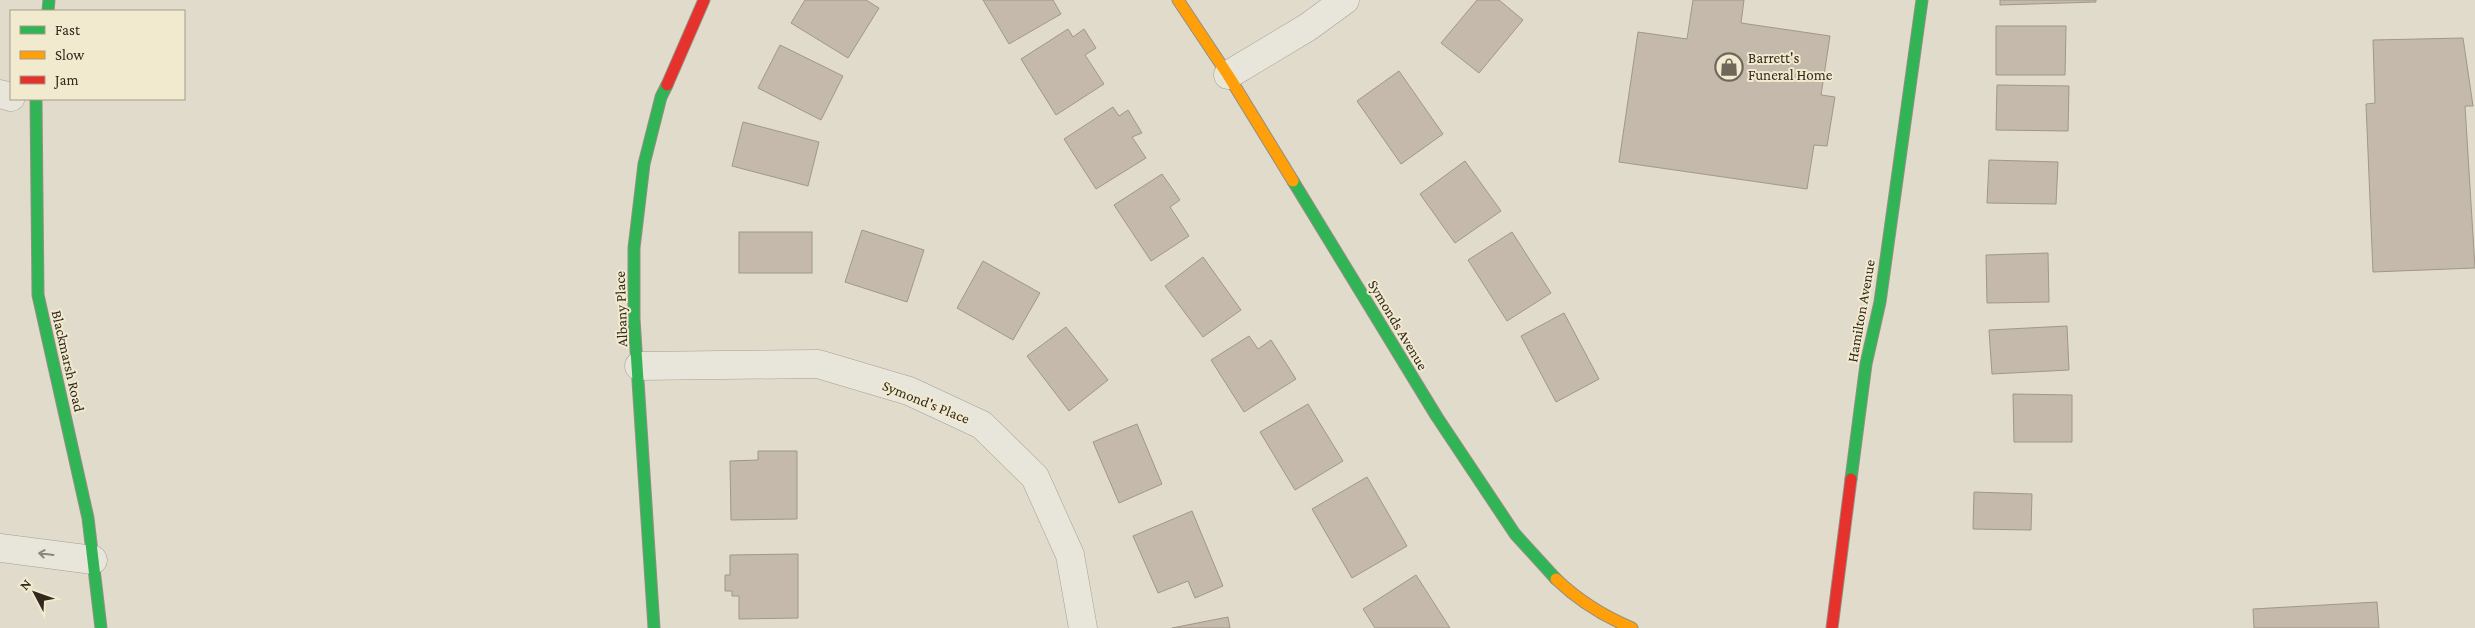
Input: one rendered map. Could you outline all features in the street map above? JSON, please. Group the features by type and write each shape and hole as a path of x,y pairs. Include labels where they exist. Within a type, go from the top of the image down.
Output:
{"street":[{"name":"Albany Place","path":"654,628 639,366 634,319 634,248 644,164 660,97 704,0"},
{"name":"Symonds Avenue","path":"1178,0 1228,75 1437,417 1515,534 1546,570 1574,596 1607,618 1632,628"},
{"path":"1228,75 1308,27 1345,0"},
{"name":"Hamilton Avenue","path":"1832,628 1866,364 1880,302 1922,0"},
{"name":"Blackmarsh Road","path":"26,100 38,295 88,518 100,628"},
{"name":"Symond's Place","path":"639,366 818,364 909,391 982,425 1035,477 1070,555 1083,628"},
{"path":"0,548 93,560"}],"building":[{"path":"805,0 866,0 879,8 848,58 791,23"},
{"path":"983,0 1053,0 1061,14 1009,44"},
{"path":"1477,0 1499,0 1523,20 1479,73 1441,43"},
{"name":"Barrett's Funeral Home","path":"1693,0 1744,0 1741,23 1830,36 1821,95 1835,97 1827,146 1814,145 1807,189 1619,162 1638,32 1687,39"},
{"path":"2000,0 2096,0 2096,2 2000,5"},
{"path":"1996,26 2066,26 2065,75 1996,75"},
{"path":"1068,29 1073,37 1084,29 1096,48 1085,55 1104,84 1056,115 1021,59"},
{"path":"2463,38 2473,106 2465,106 2475,268 2373,272 2366,104 2375,103 2373,40"},
{"path":"780,45 843,76 821,120 758,88"},
{"path":"1399,71 1443,134 1401,164 1357,101"},
{"path":"1997,85 2069,86 2068,131 1996,130"},
{"path":"1113,107 1119,116 1128,110 1142,133 1132,137 1146,158 1096,189 1064,139"},
{"path":"743,122 819,142 808,186 732,166"},
{"path":"1989,160 2058,162 2056,204 1987,203"},
{"path":"1465,161 1501,211 1455,243 1420,194"},
{"path":"1162,174 1180,200 1170,207 1189,236 1151,261 1114,205"},
{"path":"862,230 924,250 907,302 845,282"},
{"path":"739,232 812,232 812,273 739,273"},
{"path":"1512,232 1551,293 1507,321 1468,260"},
{"path":"2048,253 2049,302 1987,303 1986,255"},
{"path":"1203,257 1241,310 1203,337 1165,286"},
{"path":"983,261 1040,293 1013,340 957,308"},
{"path":"1564,313 1599,379 1556,402 1521,336"},
{"path":"2067,326 2069,370 1992,374 1989,330"},
{"path":"1066,327 1108,380 1069,411 1027,356"},
{"path":"1249,336 1258,349 1271,340 1296,379 1244,412 1211,360"},
{"path":"2013,394 2072,395 2072,442 2014,442"},
{"path":"1308,404 1343,461 1295,490 1260,432"},
{"path":"1137,424 1162,484 1119,503 1093,442"},
{"path":"758,451 797,451 797,519 731,520 730,461 758,460"},
{"path":"1367,477 1407,546 1352,578 1312,509"},
{"path":"1974,492 2032,494 2031,530 1973,529"},
{"path":"1192,511 1223,586 1195,598 1188,581 1158,593 1133,536"},
{"path":"798,554 798,618 739,619 739,596 732,596 732,591 725,591 725,575 730,575 730,555"},
{"path":"1416,575 1450,628 1375,628 1363,609"},
{"path":"2377,602 2379,628 2254,628 2253,609"},
{"path":"1228,617 1230,628 1172,628"}],"traffic: fast":[{"path":"48,10 49,0"},
{"path":"1851,479 1866,364 1880,302 1922,0"},
{"path":"654,628 634,319 634,248 644,164 661,97 667,85"},
{"path":"36,100 38,295 88,518 101,628"},
{"path":"1293,181 1437,417 1515,534 1556,579"}],"traffic: slow":[{"path":"1178,0 1228,75 1293,181"},
{"path":"1556,579 1592,607 1632,628"}],"traffic: jam":[{"path":"667,85 704,0"},
{"path":"1832,628 1851,479"}],"place":[{"name":"Barrett's Funeral Home","path":"1729,67"}]}
